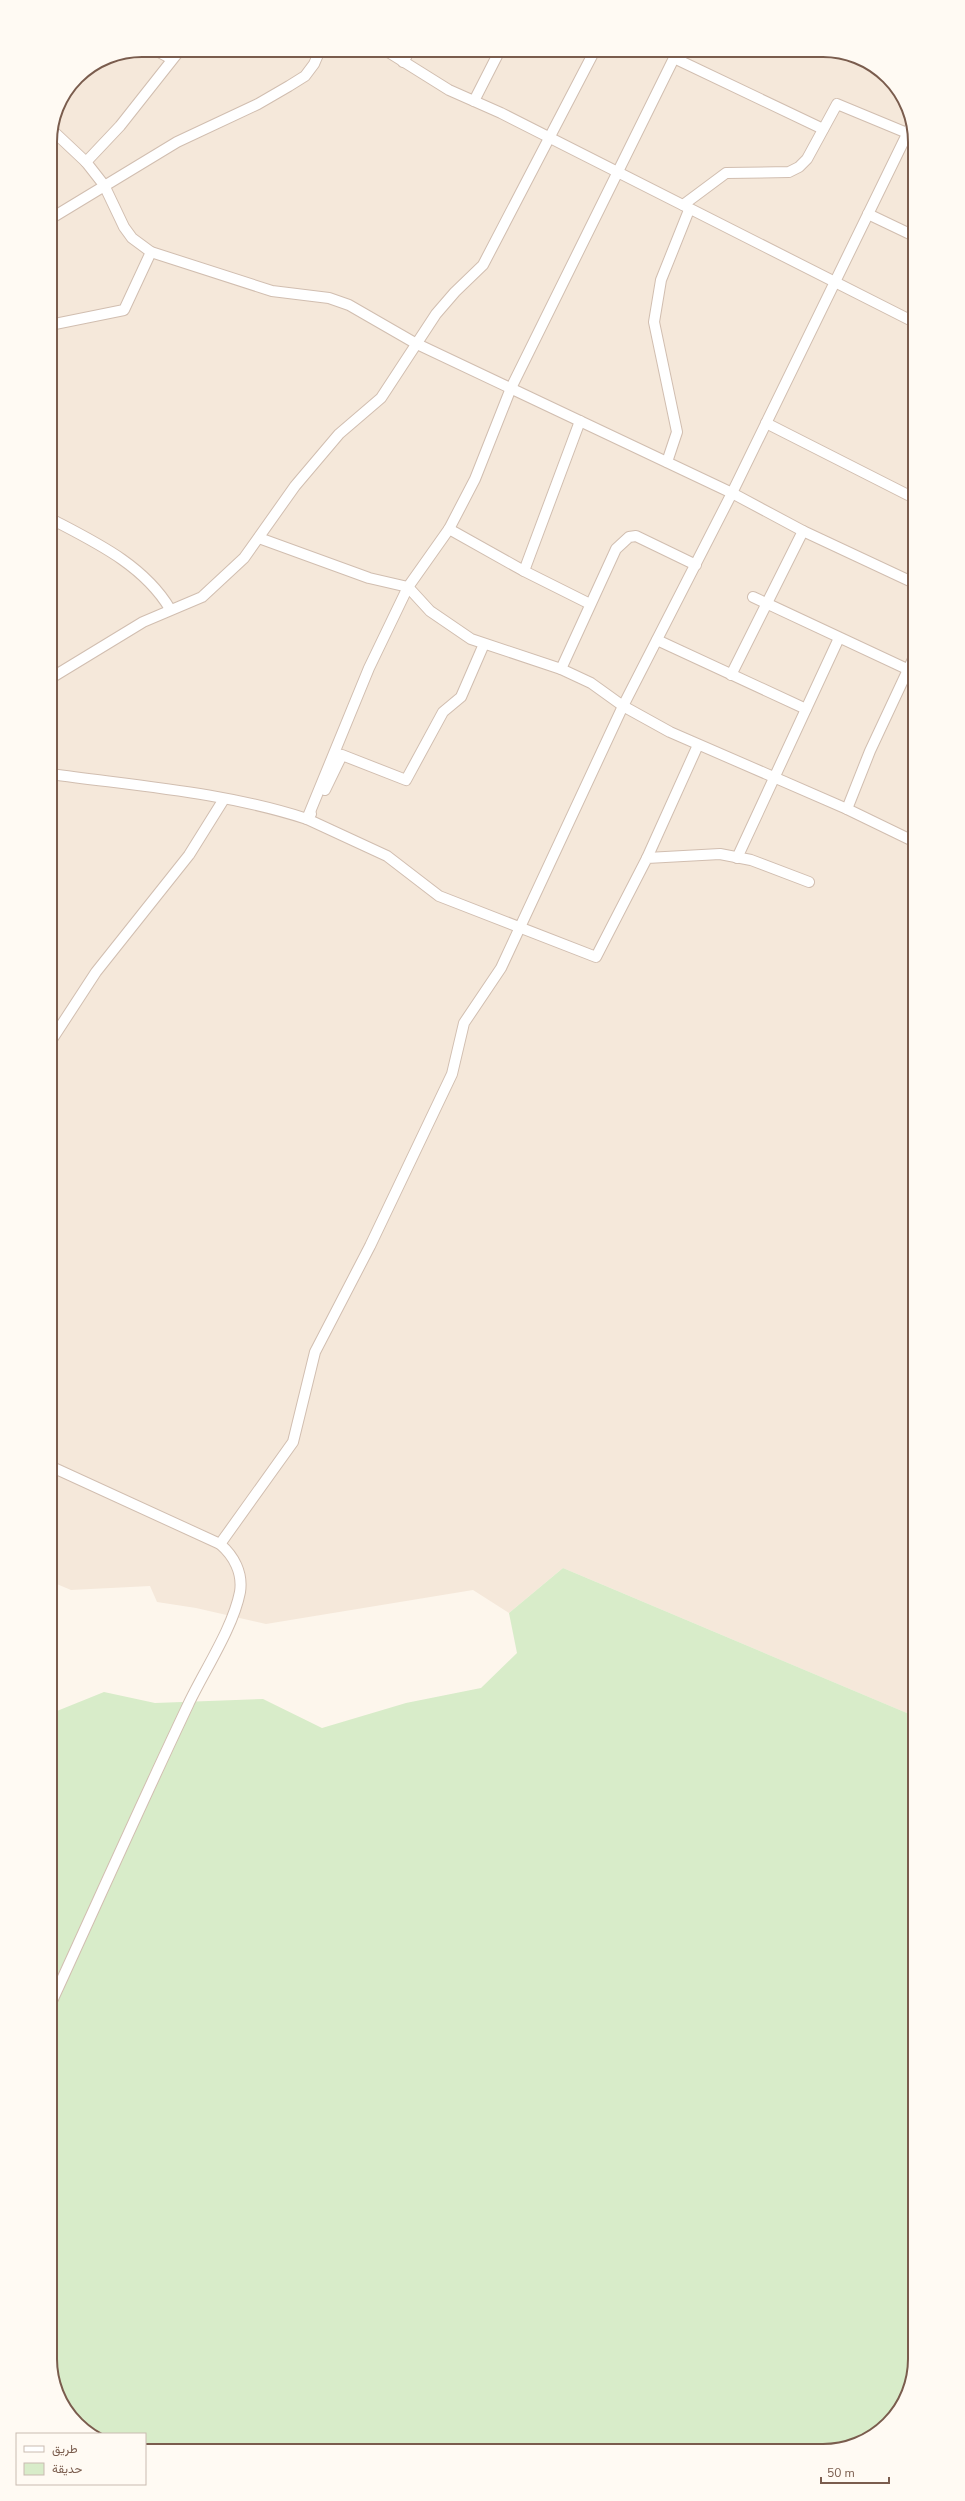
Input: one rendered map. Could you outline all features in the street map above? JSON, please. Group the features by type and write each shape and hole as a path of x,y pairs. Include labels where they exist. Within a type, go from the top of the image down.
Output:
{"street":[{"path":"86,162 120,126 172,59 168,57"},
{"path":"57,215 177,142 258,104 289,86 305,76 314,64 317,57"},
{"path":"396,57 449,90 551,138 908,319"},
{"path":"403,62 406,57"},
{"path":"474,102 496,57"},
{"path":"57,674 143,622 170,609 202,597 244,558 259,538 282,501 339,434 381,398 415,343 455,292 483,265 551,138 592,57"},
{"path":"307,820 369,668 408,587 448,529 475,479 511,388 616,172 674,57"},
{"path":"682,57 823,129"},
{"path":"667,462 677,432 654,322 661,280 686,207 726,173 789,172 800,167 807,159 837,104 906,128"},
{"path":"220,1544 293,1442 315,1352 370,1246 452,1074 464,1023 501,968 623,706 732,493 907,134"},
{"path":"57,135 86,162 104,185 124,227 132,238 152,252 272,291 329,298 349,304 415,343 732,493 803,531 908,580"},
{"path":"868,214 908,233"},
{"path":"57,324 124,310 152,252"},
{"path":"524,571 580,421"},
{"path":"766,423 908,495"},
{"path":"57,522 101,546 137,571 157,589 170,609"},
{"path":"448,529 524,571 590,604"},
{"path":"731,675 803,531"},
{"path":"561,668 616,549 629,537 636,536 696,565"},
{"path":"259,538 370,578 408,587 430,611 449,626 471,639 561,668 591,683 623,706 670,732 847,809 908,839"},
{"path":"753,598 907,669 847,809"},
{"path":"736,858 839,638"},
{"path":"658,640 806,709"},
{"path":"307,820 319,806 342,755 406,780 443,712 461,697 484,644"},
{"path":"57,775 164,787 280,810 307,820 387,856 440,896 596,957 647,858 698,745"},
{"path":"57,1033 96,972 189,855 224,799"},
{"path":"647,858 720,854 751,860 809,882"},
{"path":"57,1469 220,1544 228,1551 238,1569 240,1591 235,1608 188,1703 57,1990"}],"shaded area":[{"path":"142,57 828,57 845,60 865,68 887,86 897,100 905,120 908,142 908,1713 563,1568 509,1613 473,1590 266,1624 196,1608 157,1602 150,1586 71,1590 57,1584 57,137 60,120 66,104 78,86 95,71 120,60"}],"green space":[{"path":"563,1568 908,1713 908,2364 902,2391 890,2411 870,2430 855,2438 845,2441 823,2444 146,2444 146,2433 100,2433 86,2423 71,2406 60,2381 57,2359 57,1711 104,1692 155,1703 263,1699 322,1728 406,1703 481,1688 517,1653 509,1613"}]}
